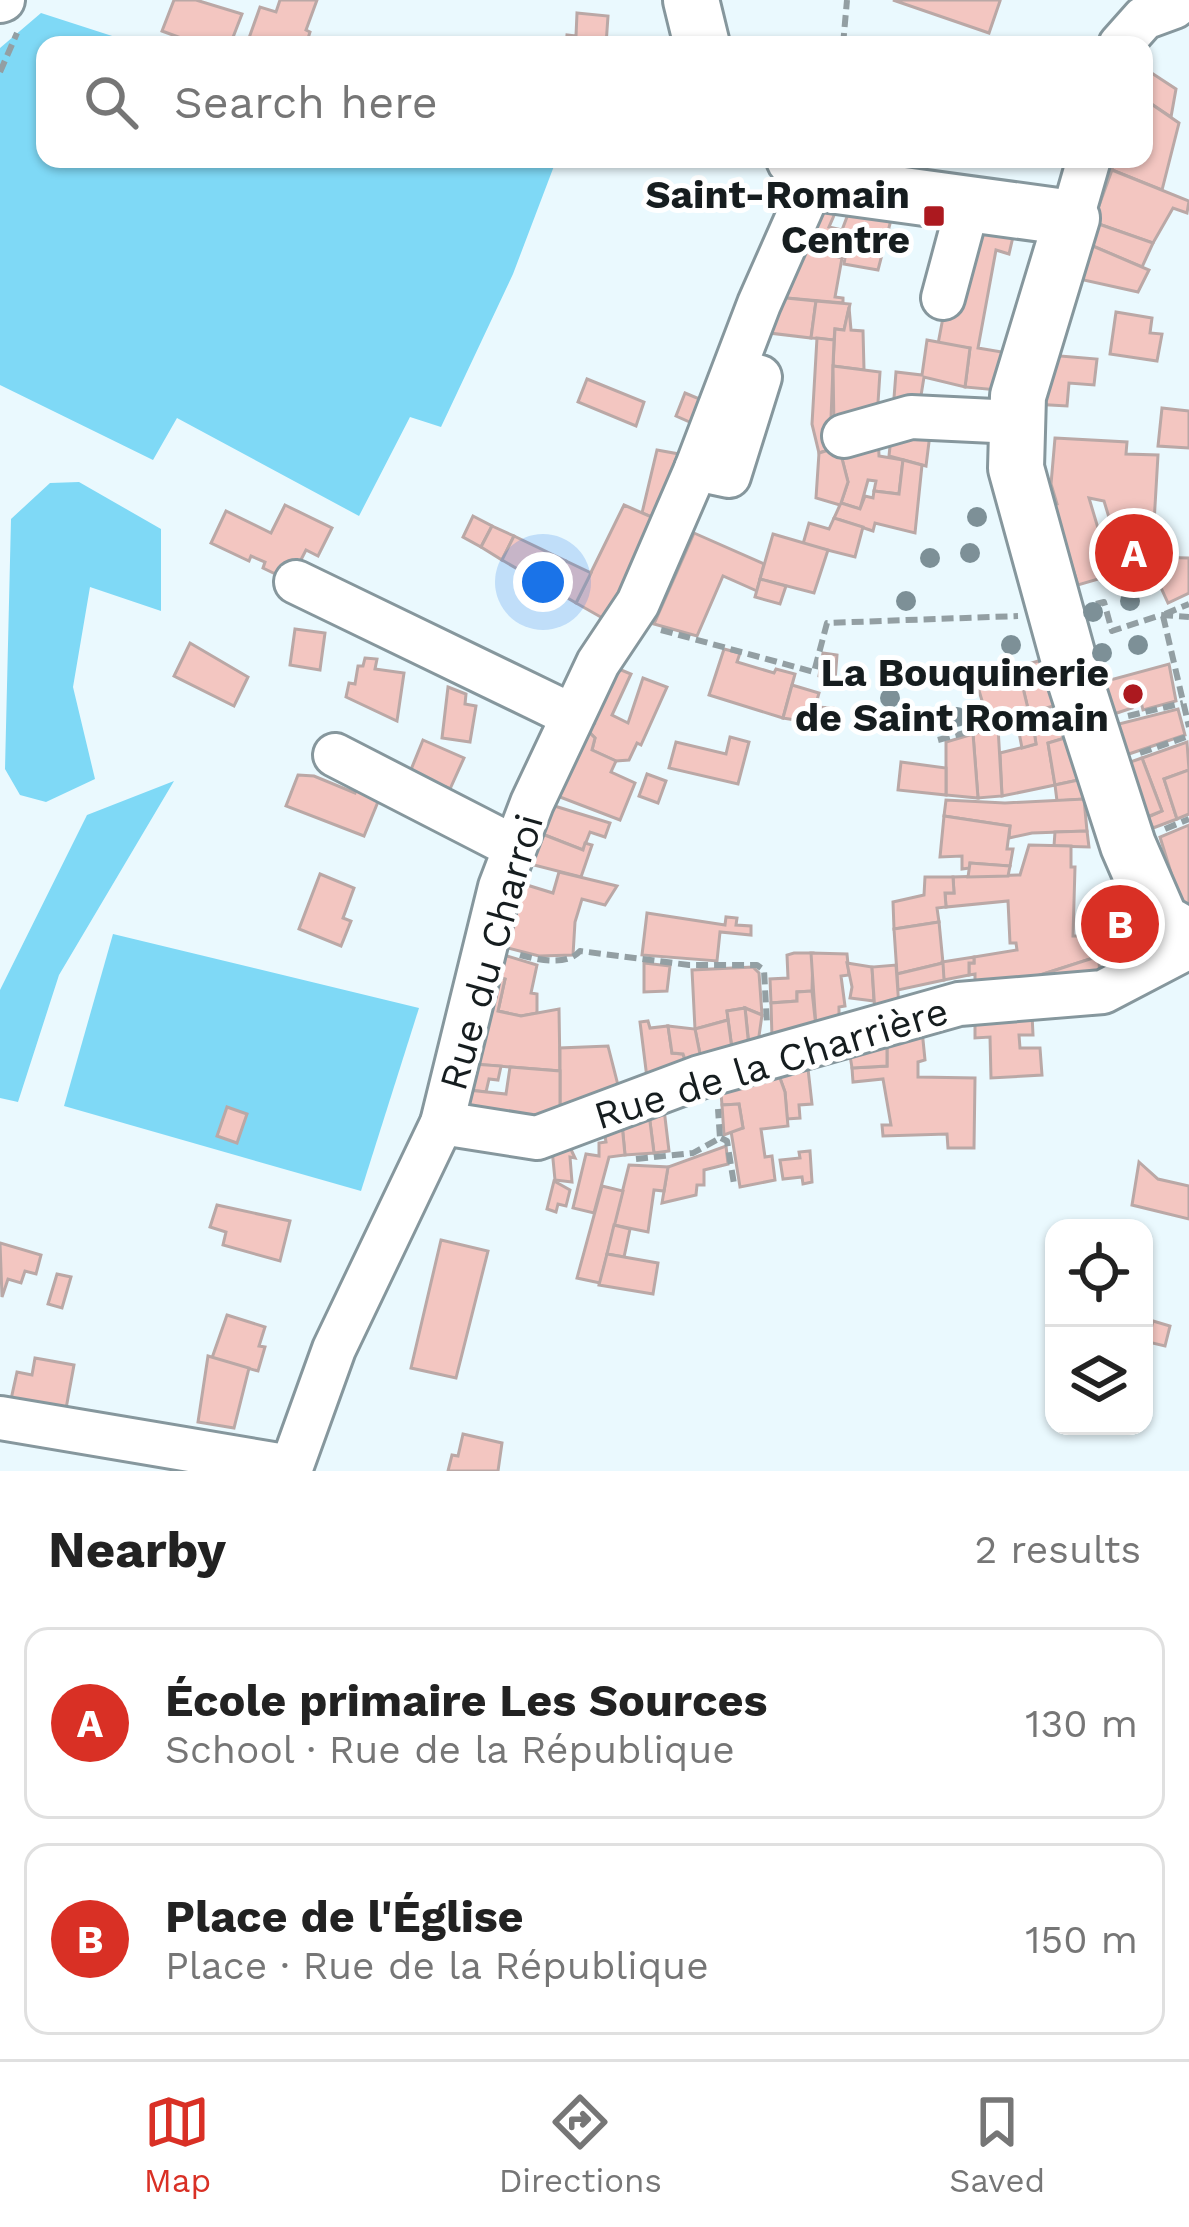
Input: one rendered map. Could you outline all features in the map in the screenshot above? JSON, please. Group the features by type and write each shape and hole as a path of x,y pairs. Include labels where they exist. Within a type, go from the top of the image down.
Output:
{"main road":[{"path":"691,0 700,36"},
{"path":"814,173 968,205 1072,218 1018,395 1016,468 1128,845 1161,920 1189,937"}],"street":[{"path":"1128,36 1144,18 1179,12"},
{"path":"1072,218 1087,168"},
{"name":"Rue du Charroi","path":"291,1469 334,1349 442,1123 514,848 598,663 629,621 696,469 814,173"},
{"path":"943,298 968,205"},
{"path":"844,436 911,417 1016,422"},
{"path":"296,582 572,715"},
{"path":"335,755 514,848"},
{"name":"Rue de la Charrière","path":"442,1123 537,1138 716,1072 959,1004 1103,992 1189,947"},
{"path":"0,1418 291,1469"}],"path":[{"path":"844,36 847,0"},
{"path":"629,621 814,672 827,623 1056,615 1104,602 1112,631 1189,604"},
{"path":"1162,616 1189,617"},
{"path":"938,740 1189,731 1162,616"},
{"path":"1091,731 1184,703"},
{"path":"1156,833 1189,819"},
{"path":"487,947 538,960 570,959 580,951 689,965 757,964 764,970 768,1058"},
{"path":"716,1072 720,1138"},
{"path":"636,1159 693,1153 720,1138"},
{"path":"720,1138 727,1141 734,1184"}],"shaded area":[{"path":"41,13 112,36 36,36 36,168 553,168 513,274 441,427 410,417 359,516 177,418 153,460 0,385 0,48"},
{"path":"79,482 161,529 161,611 90,587 73,687 95,779 46,802 20,795 5,769 11,519 50,483"},
{"path":"174,781 59,975 18,1102 0,1098 0,990 87,815"},
{"path":"113,934 419,1008 361,1191 64,1106"}],"building":[{"path":"174,0 196,0 242,14 233,36 176,36 162,31"},
{"path":"280,0 317,0 306,30 309,36 250,36 260,7 276,12"},
{"path":"893,0 998,0 1000,1 989,33"},
{"path":"577,13 608,16 607,36 576,36"},
{"path":"1153,74 1176,89 1171,117 1153,105"},
{"path":"1153,105 1179,123 1162,190 1112,170 1153,168"},
{"path":"1112,170 1189,201 1187,213 1173,208 1153,243 1093,222"},
{"path":"824,199 839,204 829,227 842,230 850,209 892,216 878,270 844,264 845,258 799,246"},
{"path":"972,221 1015,228 1009,254 996,250 978,348 1020,355 1008,391 965,387 970,348 938,344"},
{"path":"1093,222 1153,243 1142,267 1081,241"},
{"path":"1081,241 1149,270 1138,292 1070,277"},
{"path":"799,246 842,258 835,297 843,298 843,303 776,297"},
{"path":"776,297 816,301 811,338 761,332"},
{"path":"816,301 850,304 844,330 835,329 834,340 811,338"},
{"path":"849,307 851,330 863,331 864,370 833,366 835,329 844,330"},
{"path":"1116,312 1152,318 1150,333 1162,334 1157,361 1110,354"},
{"path":"817,338 834,340 831,419 839,447 819,453 812,424"},
{"path":"927,340 970,348 965,387 924,377 919,408 893,411 896,372 922,375"},
{"path":"1048,355 1097,359 1094,385 1069,383 1067,406 1033,404"},
{"path":"833,366 880,372 877,418 834,428"},
{"path":"587,379 644,402 636,426 578,402"},
{"path":"685,393 702,400 692,423 676,416"},
{"path":"1162,408 1189,411 1189,448 1158,446"},
{"path":"931,426 926,466 889,456 892,427"},
{"path":"878,432 879,456 903,460 899,494 874,491 876,481 868,480 860,509 841,503 848,482 839,447"},
{"path":"1055,438 1127,442 1126,454 1158,455 1152,557 1121,556 1122,525 1111,524 1104,501 1089,498 1112,575 1078,585 1053,505 1057,504 1051,484"},
{"path":"839,447 848,482 841,503 860,509 865,496 873,498 874,491 899,494 903,460 922,465 915,533 875,523 873,531 834,518 840,505 816,498 819,453"},
{"path":"657,450 690,456 663,522 642,513"},
{"path":"285,505 332,528 318,556 306,550 290,581 263,568 265,562 251,556 249,561 211,543 226,511 271,533"},
{"path":"624,505 663,522 613,624 576,603"},
{"path":"473,516 492,526 481,547 463,537"},
{"path":"834,518 863,527 855,557 803,544 809,523 829,529"},
{"path":"492,526 514,536 502,560 481,547"},
{"path":"694,533 764,564 757,591 723,576 697,636 654,624"},
{"path":"773,534 828,550 814,593 760,579"},
{"path":"514,536 566,561 554,590 502,560"},
{"path":"1147,557 1189,558 1189,593 1168,603"},
{"path":"566,561 591,573 576,603 554,590"},
{"path":"760,579 786,586 780,604 755,597"},
{"path":"295,629 325,633 320,670 290,665"},
{"path":"190,643 248,677 234,706 174,676"},
{"path":"724,649 740,653 737,662 795,674 783,718 709,695"},
{"path":"823,653 837,655 835,681 819,676"},
{"path":"1052,657 1064,703 1029,713 1018,667"},
{"path":"365,658 377,659 375,669 404,673 397,721 346,697"},
{"name":"La Bouquinerie de Saint Romain","path":"1169,664 1176,701 1143,710 1141,702 1131,704 1132,708 1099,719 1088,686"},
{"path":"614,667 631,674 612,715 628,723 643,678 667,687 641,745 637,743 629,760 616,761 592,750 595,738 588,731 594,724 584,719"},
{"path":"1018,667 1029,713 989,724 977,684 980,678"},
{"path":"792,685 819,693 815,707 833,708 832,726 783,718"},
{"path":"448,687 466,694 465,704 476,706 470,742 442,738"},
{"path":"1065,708 1075,735 1048,743 1055,785 1002,796 1000,753 1036,744 1032,717"},
{"path":"1178,709 1185,735 1114,759 1103,728"},
{"path":"1032,717 1036,744 1022,748 1017,722"},
{"path":"998,727 1002,796 978,798 973,734"},
{"path":"588,731 595,738 592,750 616,761 611,772 635,783 620,820 552,794"},
{"path":"973,734 978,798 946,795 946,742"},
{"path":"1075,735 1083,779 1055,785 1048,743"},
{"path":"730,737 749,742 738,784 669,768 676,742 726,754"},
{"path":"423,740 464,758 450,789 443,792 408,777"},
{"path":"1187,742 1189,770 1164,779 1177,819 1153,828 1148,817 1162,811 1142,758"},
{"path":"1142,758 1162,811 1137,821 1116,767"},
{"path":"901,762 946,768 946,795 898,790"},
{"path":"1189,770 1189,814 1177,819 1164,779"},
{"path":"647,774 666,781 658,803 639,796"},
{"path":"298,775 314,776 355,793 361,777 384,787 364,836 286,806"},
{"path":"1083,779 1084,799 1057,801 1055,785"},
{"path":"1084,799 1087,831 1009,838 1010,826 944,816 946,800"},
{"path":"548,804 610,823 605,837 590,832 583,850 537,832"},
{"path":"944,816 1010,826 1010,866 970,863 970,868 962,869 962,856 940,857"},
{"path":"1189,825 1189,914 1185,918 1160,837"},
{"path":"1087,831 1089,847 1054,846 1055,832"},
{"path":"537,832 583,850 585,843 592,845 581,877 526,863"},
{"path":"1029,845 1071,846 1073,936 1092,936 1093,958 975,989 975,974 969,975 974,957 1017,950 1016,943 1010,943 1008,901 946,907 945,893 954,893 953,877 1020,875"},
{"path":"970,863 1010,866 1008,876 968,877"},
{"path":"559,872 617,886 605,905 582,899 573,955 539,956 500,946 517,882 553,893"},
{"path":"320,874 354,888 343,918 351,921 341,946 299,929"},
{"path":"925,877 953,877 954,893 945,893 946,907 937,908 939,922 894,929 893,902 924,895"},
{"path":"647,913 725,925 726,917 737,918 736,925 751,926 751,935 720,932 717,961 642,955"},
{"path":"939,922 943,963 897,974 894,929"},
{"path":"497,953 537,965 531,993 537,994 537,1013 521,1016 498,1011 505,979 493,976"},
{"path":"811,953 847,954 849,975 841,976 845,1006 839,1007 839,1021 816,1027"},
{"path":"813,953 812,991 797,992 797,1001 771,1003 770,979 788,978 787,955"},
{"path":"974,957 969,975 944,980 942,962"},
{"path":"1093,958 1099,961 1100,979 1045,985 1037,976"},
{"path":"644,963 670,966 667,991 644,992"},
{"path":"847,963 872,967 874,1001 850,998"},
{"path":"943,963 944,980 898,990 897,974"},
{"path":"896,965 899,1007 875,1013 872,967"},
{"path":"753,967 759,973 762,1015 745,1008 727,1011 728,1020 695,1029 692,970"},
{"path":"493,976 505,979 498,1011 521,1016 559,1009 560,1071 473,1064"},
{"path":"812,991 816,1027 772,1038 771,1003 797,1001 797,992"},
{"path":"745,1008 762,1015 758,1043 749,1045"},
{"path":"745,1008 749,1048 732,1049 727,1011"},
{"path":"1032,1014 1033,1035 1019,1035 1020,1048 1040,1048 1042,1075 991,1078 990,1037 975,1038 975,1017"},
{"path":"728,1020 732,1049 701,1059 695,1029"},
{"path":"648,1021 650,1028 668,1026 672,1053 683,1054 689,1071 648,1086 640,1022"},
{"path":"668,1026 695,1029 701,1059 689,1071 683,1054 672,1053"},
{"path":"922,1030 925,1060 918,1062 918,1077 975,1078 974,1148 948,1148 947,1134 883,1136 882,1125 891,1125 883,1079 853,1082 852,1068 887,1066 887,1039"},
{"path":"887,1039 887,1066 852,1068 849,1049"},
{"path":"608,1046 621,1097 560,1114 560,1048"},
{"path":"807,1060 812,1104 799,1105 800,1118 787,1119 785,1092 776,1067"},
{"path":"473,1064 501,1066 498,1080 489,1079 486,1092 468,1090"},
{"path":"510,1067 560,1071 560,1114 529,1116 468,1108 468,1090 506,1094"},
{"path":"776,1067 785,1092 788,1126 761,1129 775,1180 740,1187 731,1131 743,1128 739,1104 722,1105 720,1082"},
{"path":"739,1104 743,1128 724,1135 722,1105"},
{"path":"227,1107 247,1114 237,1143 217,1136"},
{"path":"664,1109 669,1151 654,1153 649,1114"},
{"path":"649,1114 654,1153 625,1155 622,1124"},
{"path":"622,1124 625,1155 609,1157 594,1213 573,1208 586,1154 599,1156 599,1143 606,1142 604,1130"},
{"path":"568,1143 575,1158 570,1157 572,1182 555,1180 552,1149"},
{"path":"726,1146 728,1164 704,1170 704,1185 697,1185 696,1195 662,1203 668,1167"},
{"path":"810,1151 812,1182 803,1184 802,1177 783,1179 780,1160 800,1158 799,1152"},
{"path":"1139,1162 1158,1179 1189,1186 1189,1219 1132,1205"},
{"path":"629,1165 668,1167 664,1191 654,1190 648,1232 614,1225"},
{"path":"554,1181 570,1190 566,1206 558,1204 556,1212 547,1209"},
{"path":"602,1186 623,1191 600,1283 577,1278"},
{"path":"217,1205 290,1221 280,1261 223,1245 226,1232 210,1227"},
{"path":"614,1225 630,1229 624,1257 607,1254"},
{"path":"441,1240 488,1251 456,1378 411,1368"},
{"path":"0,1243 41,1255 36,1274 25,1271 21,1283 8,1279 2,1297"},
{"path":"607,1254 658,1263 653,1294 599,1285"},
{"path":"57,1274 71,1277 62,1308 48,1304"},
{"path":"227,1315 265,1327 258,1371 212,1358"},
{"path":"1153,1321 1170,1326 1165,1346 1153,1343"},
{"path":"208,1356 249,1368 234,1428 198,1422"},
{"path":"35,1358 74,1365 65,1414 10,1404 17,1372 32,1375"},
{"path":"463,1434 502,1443 498,1471 448,1471 452,1455 458,1456"}],"place":[{"name":"Saint-Romain Centre","path":"934,216"},
{"name":"École primaire Les Sources","path":"1134,553"},
{"name":"La Bouquinerie de Saint Romain","path":"1133,694"},
{"name":"Place de l'Église","path":"1120,924"}]}
